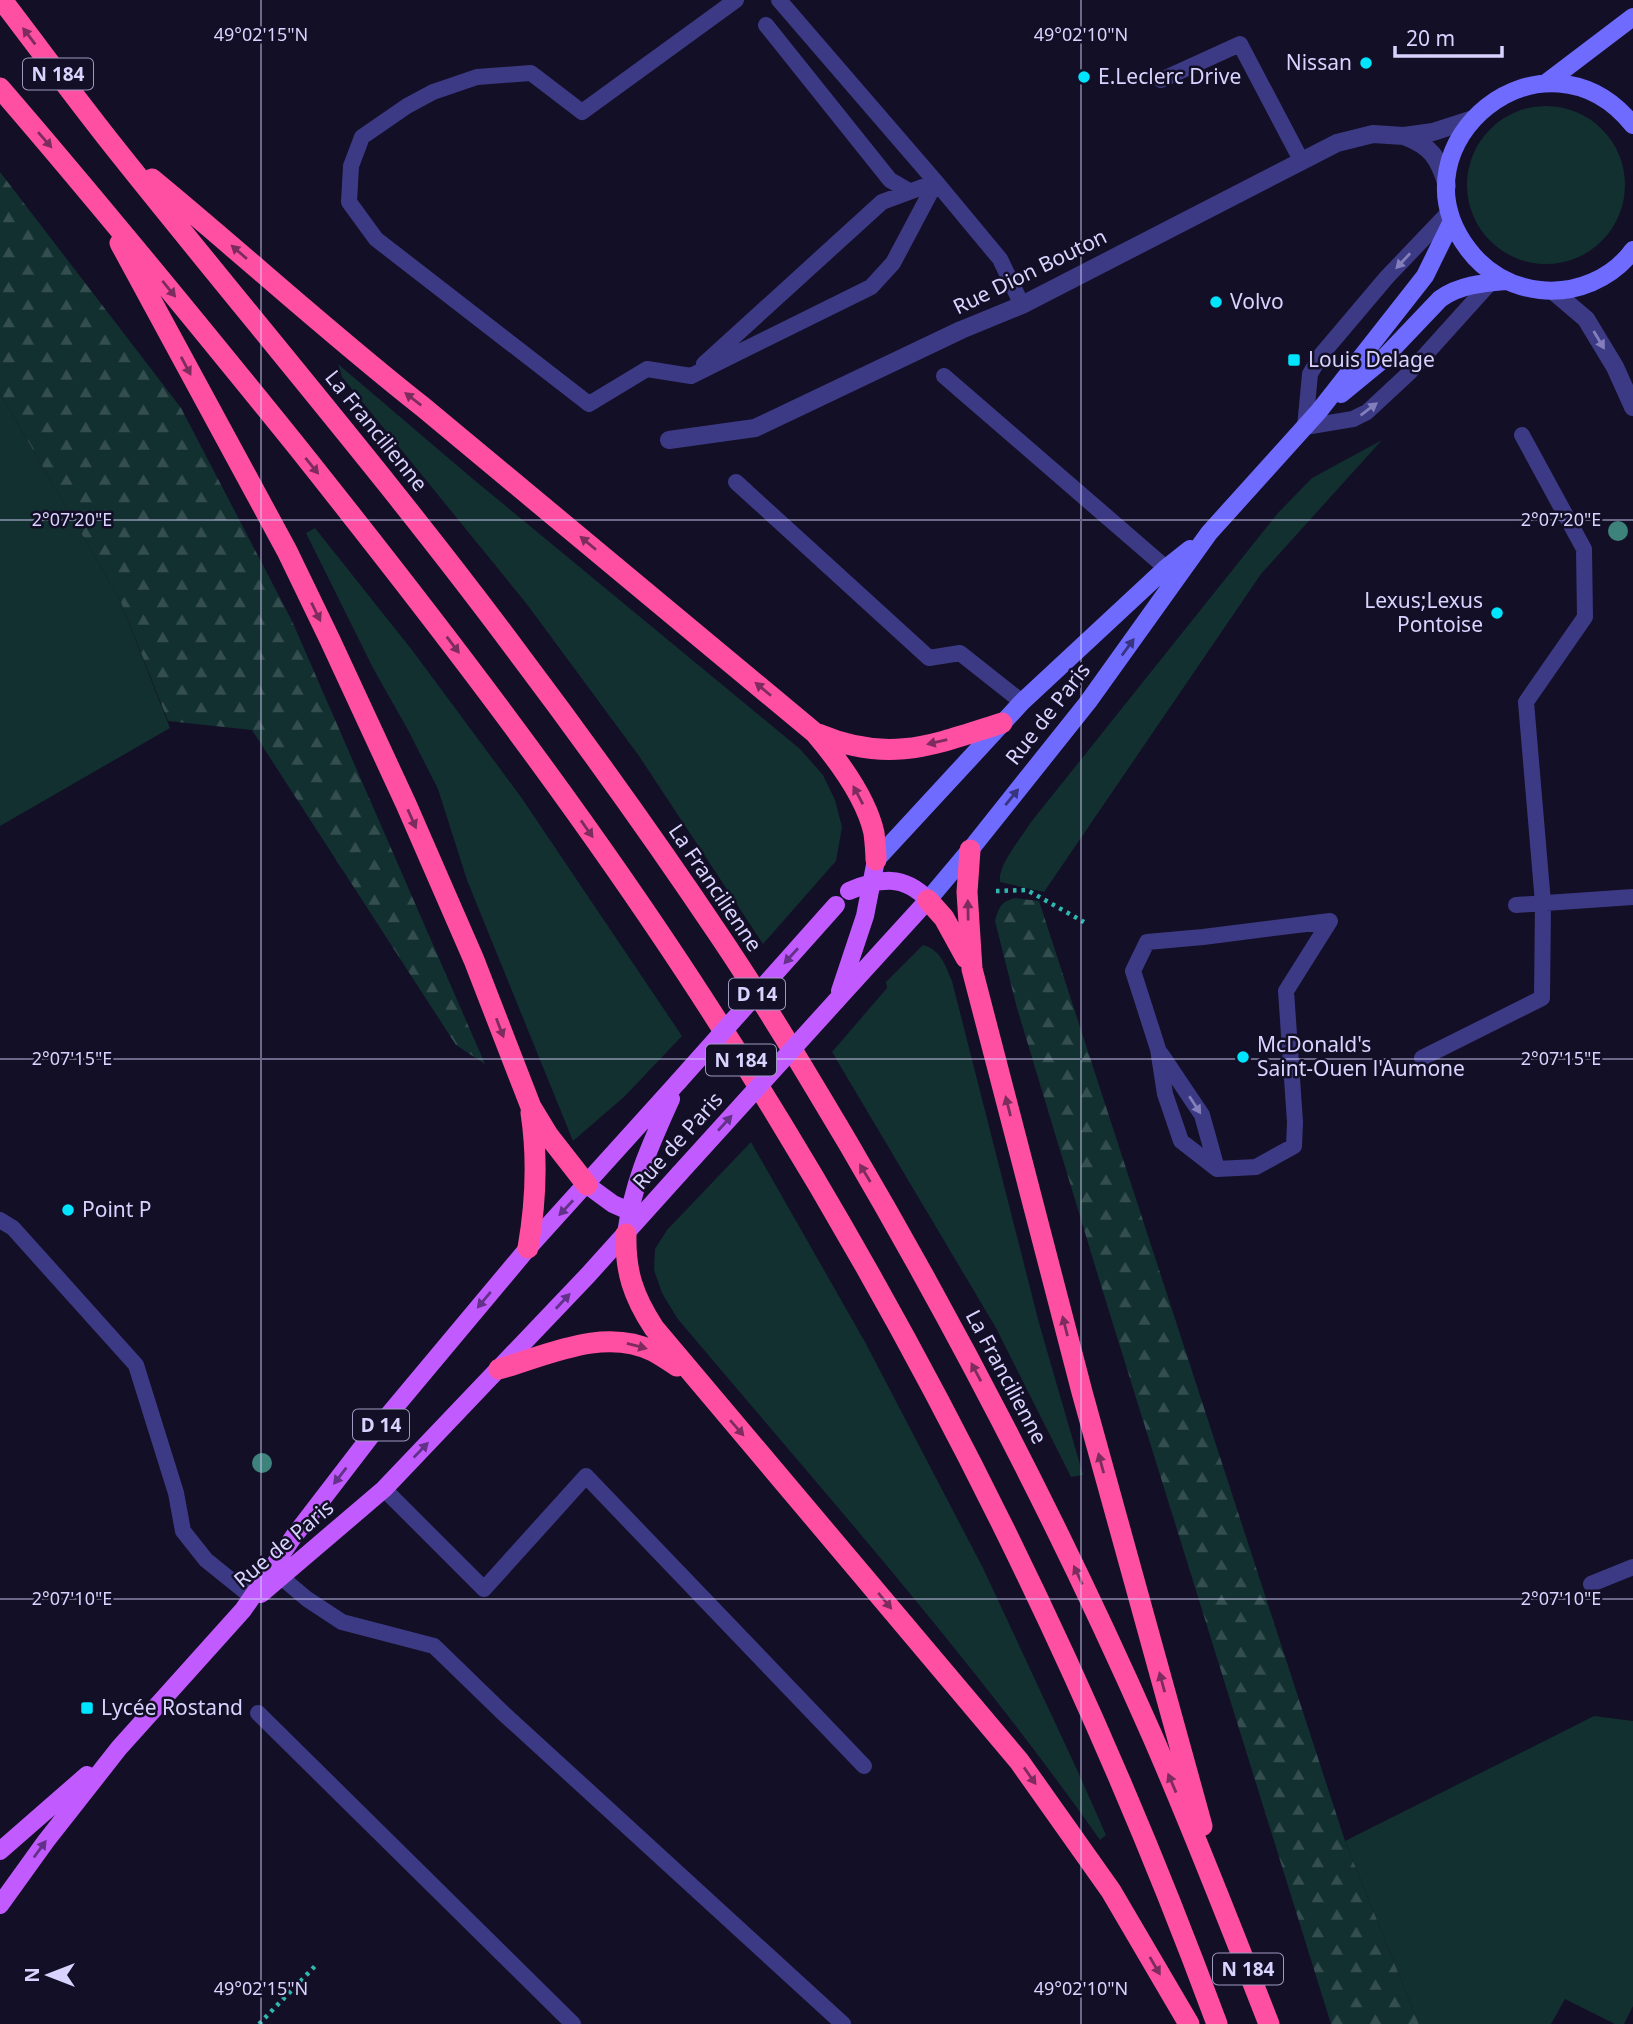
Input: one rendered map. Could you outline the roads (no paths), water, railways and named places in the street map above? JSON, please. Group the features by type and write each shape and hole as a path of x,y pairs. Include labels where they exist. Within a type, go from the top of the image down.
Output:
{"highway":[{"name":"La Francilienne","path":"2,0 115,148 391,488 516,650 630,806 724,943 814,1086 881,1200 1007,1432 1068,1552 1151,1733 1269,2024"},
{"name":"N 184","path":"0,88 96,198 364,531 521,736 673,953 771,1107 904,1339 960,1442 1024,1571 1084,1699 1132,1811 1217,2024"},
{"path":"115,148 360,357 816,733 846,773 866,810 873,831 876,860"},
{"path":"96,198 286,551 330,640 470,948 531,1107 548,1135 587,1185"},
{"path":"816,733 849,746 899,750 943,742 1002,723"},
{"path":"970,850 967,892 972,969 1086,1406 1226,1913"},
{"path":"928,900 950,928 972,969"},
{"path":"528,1248 536,1189 531,1107"},
{"path":"626,1234 626,1262 636,1298 653,1328 1019,1761 1111,1891 1189,2024"},
{"path":"499,1369 594,1342 616,1341 653,1351 693,1376"}],"main road":[{"name":"Rue de Paris","path":"1546,83 1633,17"},
{"name":"Rue de Paris","path":"1498,282 1473,256 1458,234 1451,216 1447,187 1452,155 1464,130 1473,119 1482,109 1506,94 1546,83 1567,85 1597,94 1632,119"},
{"name":"Rue de Paris","path":"634,1214 679,1174 928,900 970,850 1088,702 1209,533 1319,411 1425,276 1451,216"},
{"name":"Rue de Paris","path":"1319,411 1380,362 1448,293 1498,282 1553,291 1575,288 1595,281 1623,262 1633,250"},
{"name":"Rue de Paris","path":"0,1905 119,1748 247,1603 294,1536 370,1437 528,1248 645,1121 876,860 1022,702 1166,568 1209,533"},
{"path":"836,1001 858,939 876,860"},
{"path":"849,891 889,881 907,883 918,889 928,900"},
{"path":"626,1234 634,1214 638,1177 678,1082"},
{"path":"587,1185 613,1204 634,1214"},
{"name":"Rue de Paris","path":"247,1603 384,1489 626,1234"},
{"name":"Rue de Paris","path":"0,1851 119,1748"}],"street":[{"name":"Rue Dion Bouton","path":"670,440 755,428 961,330 1022,305 1337,143 1357,137 1433,132 1473,119"},
{"path":"1404,135 1426,147 1435,156 1440,163 1447,187"},
{"path":"1553,291 1586,318 1615,368 1633,407"}],"lane":[{"path":"736,0 582,112 531,73 477,77 433,92 407,106 362,138 351,166 349,202 376,239 589,404 647,369 691,376 871,287 893,263 936,182"},
{"path":"779,0 1000,260 1022,305"},
{"path":"766,25 891,180 909,191"},
{"path":"1161,80 1240,44 1301,160"},
{"path":"691,376 882,202 936,182"},
{"path":"1451,216 1387,277 1321,355 1310,374 1305,426 1353,419 1367,412 1409,373 1471,303 1498,282"},
{"path":"944,376 1166,568"},
{"path":"1422,1058 1542,998 1544,903 1526,702 1586,617 1584,548 1522,435"},
{"path":"736,482 929,658 960,653 1022,702"},
{"path":"1516,905 1633,897"},
{"path":"1330,921 1286,991 1295,1122 1294,1146 1256,1167 1217,1169 1181,1141 1165,1094 1158,1049 1133,971 1147,943 1330,921"},
{"path":"1158,1049 1202,1115 1217,1169"},
{"path":"0,1220 13,1228 136,1365 176,1493 183,1531 247,1603"},
{"path":"384,1489 484,1589 586,1476 864,1766"},
{"path":"1591,1584 1633,1567"},
{"path":"281,1577 307,1599 342,1622 434,1646 512,1721 844,2024"},
{"path":"258,1713 573,2024"}],"place":[{"name":"Nissan","path":"1366,63"},
{"name":"E.Leclerc Drive","path":"1084,77"},
{"name":"Volvo","path":"1216,302"},
{"name":"Louis Delage","path":"1294,360"},
{"name":"Lexus;Lexus Pontoise","path":"1497,613"},
{"name":"McDonald's Saint-Ouen l'Aumone","path":"1243,1057"},
{"name":"Point P","path":"68,1210"},
{"name":"Lycée Rostand","path":"87,1708"}]}
